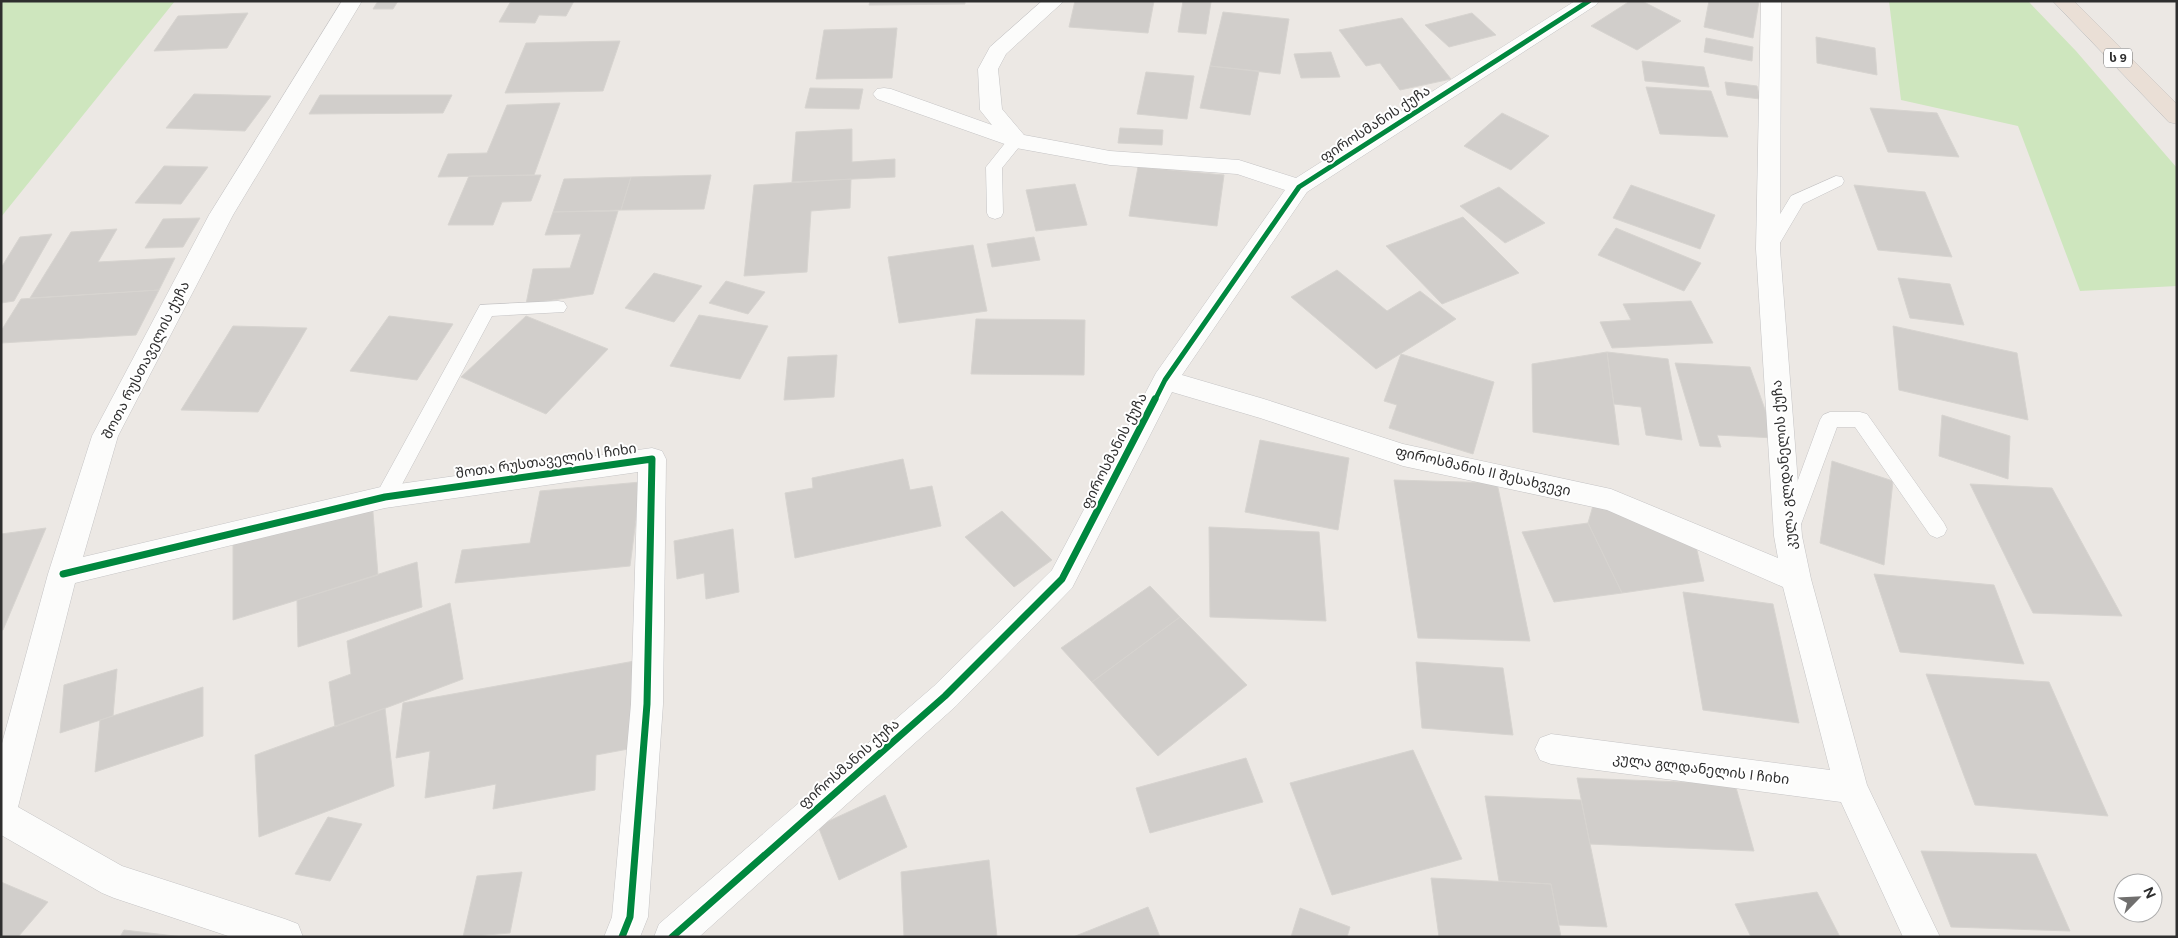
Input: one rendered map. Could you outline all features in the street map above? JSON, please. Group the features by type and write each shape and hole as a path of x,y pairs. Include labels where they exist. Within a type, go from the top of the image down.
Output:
{"highway":[{"name":"ს 9","path":"2063,1 2177,117"}],"street":[{"name":"შოთა რუსთაველის ქუჩა","path":"1,809 63,574 105,436 221,215 352,1"},
{"path":"1016,141 991,110 988,69 998,51 1054,1"},
{"name":"ფიროსმანის ქუჩა","path":"672,937 945,696 1062,579 1165,380 1299,187 1589,1"},
{"name":"კულა გლდანელის ქუჩა","path":"1772,1 1768,249 1788,536 1796,579 1851,788 1922,937"},
{"path":"884,94 1016,141 1110,158 1239,167 1299,187"},
{"name":"ფიროსმანის II შესახვევი","path":"1165,380 1403,455 1611,500 1796,579"},
{"name":"შოთა რუსთაველის I ჩიხი","path":"63,574 385,496 652,459 646,704 630,917 622,937"},
{"name":"კულა გლდანელის I ჩიხი","path":"1551,749 1851,788"},
{"path":"1,816 114,881 285,937"}],"lane":[{"path":"994,213 994,167 1016,141"},
{"path":"1768,249 1797,200 1836,181"},
{"path":"385,496 486,310 558,307"},
{"path":"1788,536 1830,420 1860,419 1937,529"}],"green space":[{"path":"1,1 175,1 1,217"},
{"path":"1889,1 2028,1 2076,51 2177,168 2177,286 2080,291 2018,126 1901,100"}],"building":[{"path":"378,1 398,1 393,9 373,9"},
{"path":"511,1 574,1 566,16 539,15 535,23 499,22"},
{"path":"870,1 965,1 965,4 869,5"},
{"path":"1075,1 1154,1 1148,33 1069,27"},
{"path":"1183,1 1211,2 1206,34 1178,32"},
{"path":"1630,1 1642,1 1681,21 1637,50 1591,26"},
{"path":"1709,1 1759,1 1753,38 1704,27"},
{"path":"1223,12 1289,19 1280,74 1210,66"},
{"path":"248,13 227,48 154,51 178,16"},
{"path":"1472,13 1496,35 1449,47 1425,25"},
{"path":"1402,18 1451,79 1400,90 1380,63 1366,66 1339,30"},
{"path":"897,28 892,78 816,79 824,30"},
{"path":"1816,37 1875,48 1877,75 1817,63"},
{"path":"1706,38 1753,47 1752,61 1704,52"},
{"path":"620,41 603,91 505,93 526,43"},
{"path":"1331,52 1340,77 1301,78 1294,54"},
{"path":"1642,61 1704,67 1709,87 1645,81"},
{"path":"1210,66 1259,71 1250,115 1200,108"},
{"path":"1146,72 1194,76 1187,119 1137,114"},
{"path":"1725,82 1757,86 1760,99 1727,95"},
{"path":"1646,87 1711,91 1728,137 1660,134"},
{"path":"810,88 863,89 859,109 805,108"},
{"path":"194,94 271,96 245,131 166,128"},
{"path":"320,95 452,95 443,113 309,114"},
{"path":"560,103 534,175 438,177 448,154 487,153 507,105"},
{"path":"1870,108 1937,113 1959,157 1888,152"},
{"path":"1502,113 1549,136 1511,170 1464,146"},
{"path":"1120,128 1163,130 1162,145 1118,143"},
{"path":"852,129 852,162 895,159 895,177 792,182 796,132"},
{"path":"164,166 208,167 181,204 135,203"},
{"path":"1138,167 1224,175 1217,226 1129,216"},
{"path":"541,175 531,201 502,202 493,225 448,225 469,176"},
{"path":"711,175 704,209 621,210 631,177"},
{"path":"631,177 621,210 553,212 564,179"},
{"path":"851,179 850,208 811,211 807,272 744,276 754,185"},
{"path":"1075,184 1087,225 1036,231 1026,190"},
{"path":"1631,185 1715,215 1700,249 1613,218"},
{"path":"1854,185 1925,192 1952,257 1878,250"},
{"path":"1499,187 1545,223 1505,243 1460,206"},
{"path":"618,211 593,294 526,304 533,269 570,268 581,234 545,235 553,212"},
{"path":"1463,217 1519,273 1442,304 1386,246"},
{"path":"200,218 183,247 145,248 163,219"},
{"path":"1616,228 1701,263 1684,291 1598,255"},
{"path":"117,229 98,262 175,258 159,290 30,298 71,232"},
{"path":"52,234 14,301 1,303 1,268 20,237"},
{"path":"1034,237 1040,260 992,267 987,244"},
{"path":"973,245 987,311 899,323 888,257"},
{"path":"1337,270 1387,311 1420,291 1456,319 1376,369 1291,297"},
{"path":"654,273 702,286 674,322 625,308"},
{"path":"1898,278 1950,284 1964,325 1910,318"},
{"path":"726,281 765,292 748,314 709,303"},
{"path":"159,290 136,335 1,343 1,331 21,299"},
{"path":"1691,301 1713,343 1612,348 1600,322 1631,320 1623,304"},
{"path":"699,315 768,326 740,379 670,366"},
{"path":"389,316 453,324 417,380 350,371"},
{"path":"526,316 608,349 546,414 461,377"},
{"path":"976,319 1085,320 1084,375 971,374"},
{"path":"233,326 307,328 258,412 181,410"},
{"path":"1893,326 2017,353 2028,420 1899,390"},
{"path":"1607,352 1668,359 1682,440 1646,435 1641,407 1614,404"},
{"path":"1607,352 1619,445 1533,432 1532,364"},
{"path":"1401,354 1494,382 1473,454 1389,428 1397,405 1384,401"},
{"path":"837,355 834,397 784,400 788,357"},
{"path":"1675,363 1750,367 1775,438 1717,435 1721,447 1700,446"},
{"path":"1942,415 2010,436 2008,479 1939,456"},
{"path":"1260,440 1349,458 1338,530 1245,512"},
{"path":"903,459 910,490 932,486 941,526 795,558 785,493 813,488 812,478"},
{"path":"1832,461 1893,481 1884,565 1820,543"},
{"path":"1394,480 1497,483 1530,641 1418,638"},
{"path":"641,482 630,566 455,583 462,550 530,543 540,491"},
{"path":"1970,484 2052,488 2122,616 2033,613"},
{"path":"372,500 378,575 233,620 233,541"},
{"path":"1594,502 1696,546 1704,581 1622,593 1588,523"},
{"path":"1002,511 1052,560 1014,587 965,537"},
{"path":"1588,523 1622,593 1554,602 1522,532"},
{"path":"1209,527 1319,532 1326,621 1210,617"},
{"path":"46,528 3,630 1,630 1,534"},
{"path":"733,529 739,592 706,599 704,573 677,579 674,541"},
{"path":"417,562 422,607 298,647 297,600"},
{"path":"1874,574 1994,585 2024,664 1900,652"},
{"path":"1150,586 1180,617 1092,682 1061,648"},
{"path":"1683,592 1773,604 1799,723 1703,710"},
{"path":"450,603 463,679 335,727 329,682 351,674 347,641"},
{"path":"1180,617 1247,685 1158,756 1092,682"},
{"path":"640,660 639,747 596,755 595,790 493,809 496,784 425,798 430,751 396,758 403,703"},
{"path":"1416,662 1503,668 1513,735 1422,728"},
{"path":"117,669 113,716 60,733 64,685"},
{"path":"1926,674 2049,682 2108,816 1975,805"},
{"path":"203,687 203,736 95,772 100,720"},
{"path":"385,708 394,786 259,837 255,755"},
{"path":"1413,750 1462,859 1332,895 1290,783"},
{"path":"1246,758 1263,802 1150,833 1136,788"},
{"path":"1577,778 1735,784 1754,851 1590,844"},
{"path":"885,795 907,847 839,880 818,826"},
{"path":"1485,796 1581,800 1607,927 1559,925 1551,884 1499,881"},
{"path":"328,817 362,824 330,881 295,874"},
{"path":"1921,851 2036,854 2070,931 1951,927"},
{"path":"989,860 997,937 904,937 901,872"},
{"path":"522,872 510,933 463,937 477,876"},
{"path":"1431,878 1551,884 1561,937 1439,937"},
{"path":"1,882 48,902 18,937 1,937"},
{"path":"1817,892 1840,937 1751,937 1735,904"},
{"path":"1148,907 1160,937 1073,937"},
{"path":"1300,908 1350,927 1347,937 1291,937"},
{"path":"124,930 183,937 120,937"}],"cycle path":[{"path":"672,937 945,696 1062,579 1165,380 1299,187 1589,1"},
{"path":"63,574 385,497 652,459 647,704 630,917 622,937"}]}
